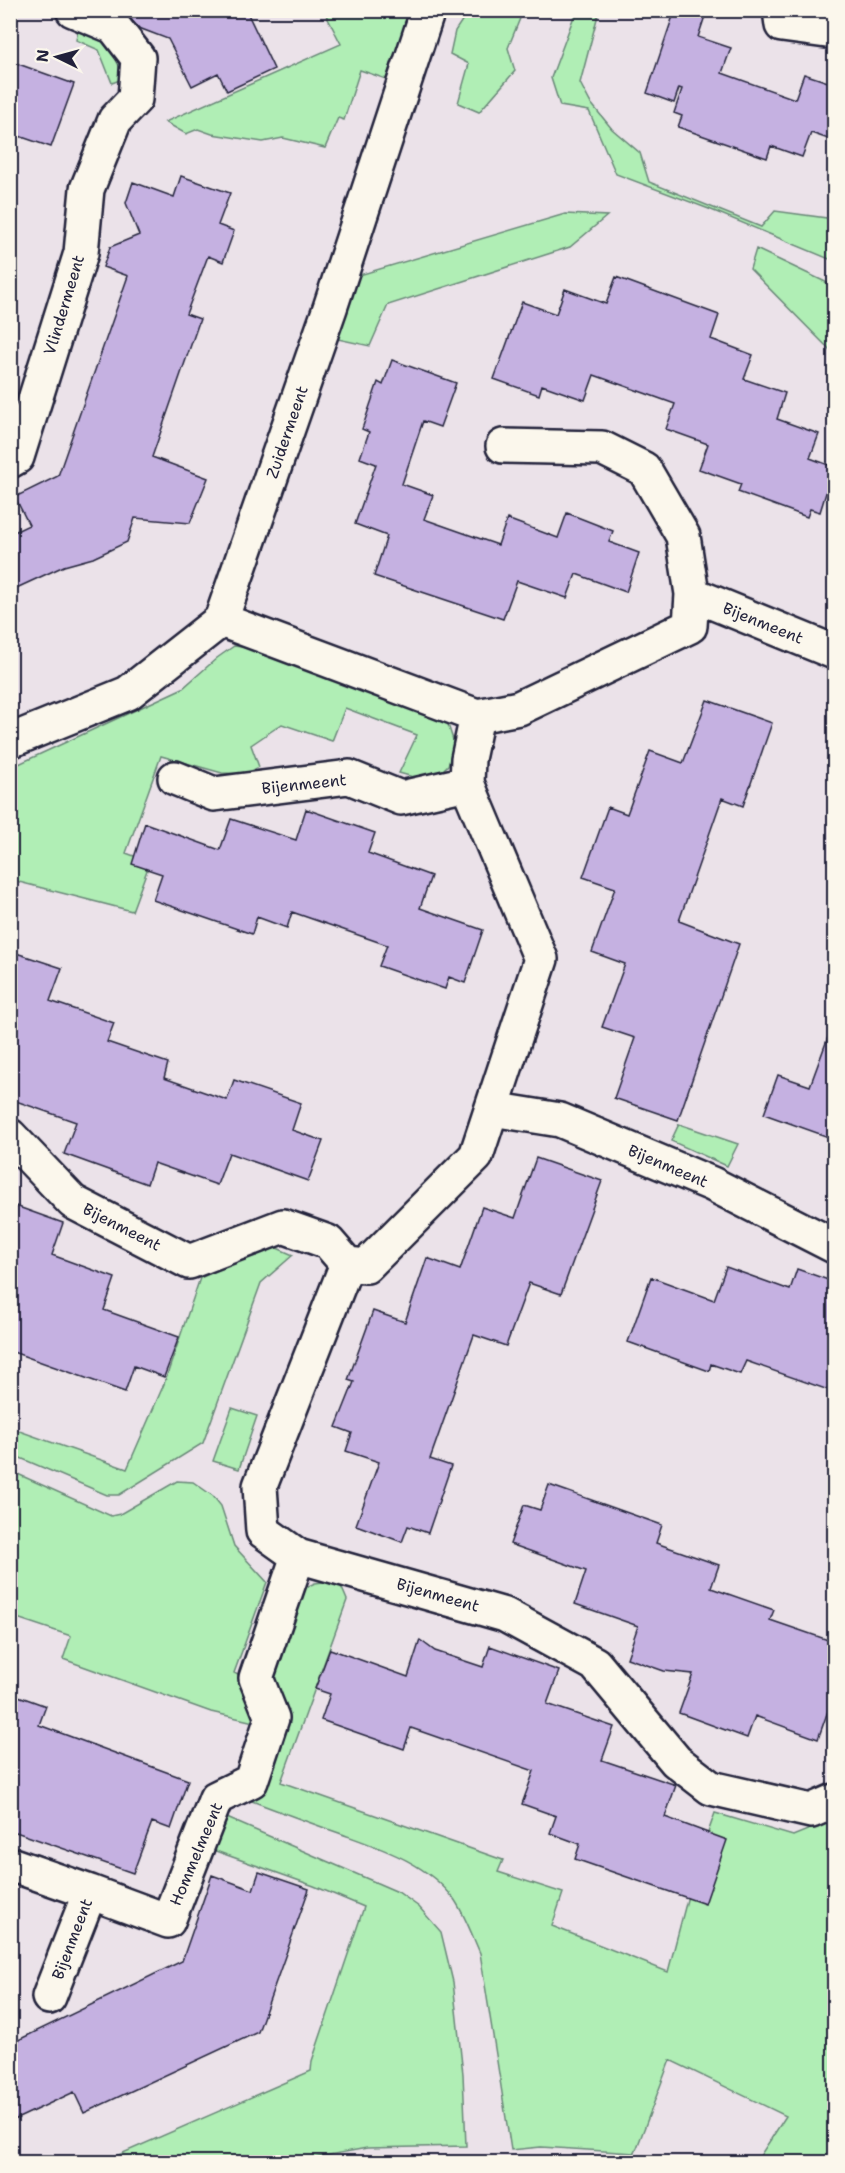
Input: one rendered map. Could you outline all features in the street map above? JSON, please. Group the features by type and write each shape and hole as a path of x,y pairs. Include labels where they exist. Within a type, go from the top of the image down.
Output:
{"street":[{"name":"Vlindermeent","path":"10,461 16,457 81,253 87,189 116,120 135,99 138,58 114,27 72,10"},
{"name":"Zuidermeent","path":"221,620 330,308 428,10"},
{"path":"780,10 782,25 834,32"},
{"path":"10,741 128,693 221,620 477,716 519,708 690,626 692,594 683,536 644,469 602,448 503,446"},
{"name":"Bijenmeent","path":"692,594 834,652"},
{"path":"347,1264 366,1266 476,1156 541,959 467,783 468,759 477,716"},
{"name":"Bijenmeent","path":"175,778 214,794 349,777 401,798 467,783"},
{"name":"Bijenmeent","path":"492,1109 560,1120 712,1184 834,1246"},
{"name":"Bijenmeent","path":"10,1136 73,1202 189,1262 283,1226 328,1242 347,1264 260,1486 263,1532 298,1556 505,1615 595,1664 676,1761 711,1788 811,1811 834,1801"},
{"name":"Hommelmeent","path":"90,1892 168,1921 216,1798 251,1781 272,1718 256,1678 298,1556"},
{"name":"Bijenmeent","path":"10,1864 90,1892 49,1997"}],"green space":[{"path":"469,10 523,11 508,48 515,71 479,112 458,103 469,64 450,54 455,31"},
{"path":"324,11 410,11 386,79 360,70 344,120 338,118 325,148 283,138 263,142 212,134 198,129 186,134 165,122 341,44"},
{"path":"576,11 599,11 580,83 590,102 612,129 640,153 649,182 761,227 775,211 834,219 834,261 709,209 616,174 589,111 560,106 551,78"},
{"path":"80,20 100,27 125,78 112,83 99,50 76,40"},
{"path":"565,214 607,216 570,247 388,305 370,346 333,338 356,276"},
{"path":"756,249 834,286 834,354 750,269"},
{"path":"234,646 265,650 445,715 455,746 448,765 431,782 399,773 417,735 345,708 332,741 282,724 251,745 259,767 246,774 222,773 161,756 126,853 150,862 132,911 11,880 10,768 183,688"},
{"path":"679,1124 738,1144 727,1166 671,1141"},
{"path":"267,1248 277,1248 293,1255 261,1283 203,1443 119,1495 107,1495 11,1454 11,1428 127,1469 164,1384 200,1278"},
{"path":"232,1408 257,1416 239,1469 213,1461"},
{"path":"11,1471 111,1516 120,1514 177,1481 193,1482 213,1496 221,1506 234,1546 267,1582 234,1673 244,1678 258,1723 211,1712 63,1659 71,1636 11,1616"},
{"path":"332,1581 341,1586 347,1600 281,1782 503,1860 498,1872 563,1893 552,1926 668,1972 695,1869 715,1813 793,1836 834,1819 834,2162 756,2162 786,2116 670,2060 635,2153 541,2147 511,2150 480,1953 454,1899 430,1875 401,1858 370,1844 252,1801 285,1714 270,1672 304,1588 315,1583"},
{"path":"227,1818 398,1892 419,1907 441,1932 453,1982 463,2074 466,2146 367,2148 291,2162 78,2162 92,2156 114,2157 311,2071 312,2061 364,1907 314,1886 210,1849 219,1825"}],"building":[{"path":"122,10 246,10 274,69 227,91 218,73 192,86 168,39 139,28"},
{"path":"675,10 707,10 698,37 731,48 722,73 795,99 804,74 834,84 834,141 811,133 802,157 771,146 767,158 678,127 682,116 674,113 682,89 679,88 674,103 647,93"},
{"path":"10,61 74,84 51,147 10,133"},
{"path":"181,176 230,193 218,225 234,231 223,262 208,256 186,314 200,319 152,457 208,478 190,523 135,518 127,542 93,558 64,566 10,591 10,534 29,525 15,497 58,476 128,276 103,267 110,247 139,235 126,203 133,182 174,197"},
{"path":"616,277 719,315 711,339 753,355 744,379 785,393 777,419 819,434 810,458 834,467 820,512 810,509 807,517 738,492 741,484 699,469 708,444 666,429 675,404 594,375 585,400 542,385 539,395 494,379 522,302 556,314 565,289 606,304"},
{"path":"392,360 456,383 440,427 423,421 402,484 433,495 424,519 498,545 507,519 558,538 567,513 613,531 609,542 639,553 626,592 576,574 567,598 517,581 503,619 374,576 387,536 355,524 376,464 360,458 369,432 362,429 378,382 383,385"},
{"path":"707,700 772,723 743,806 722,798 679,921 739,944 678,1120 614,1098 635,1038 602,1027 625,964 592,952 615,888 583,877 608,807 627,814 650,751 683,763"},
{"path":"306,809 375,833 368,853 431,876 420,908 483,930 465,983 449,977 445,989 379,966 387,945 292,912 287,928 257,917 252,934 153,900 162,874 132,864 145,823 220,850 231,819 296,840"},
{"path":"10,951 62,968 50,1001 114,1023 107,1042 168,1063 164,1078 227,1100 234,1080 301,1103 292,1130 323,1141 308,1181 229,1153 217,1185 154,1163 147,1184 64,1154 76,1122 10,1099"},
{"path":"831,1029 834,1029 834,1139 764,1114 778,1075 810,1086"},
{"path":"536,1158 602,1181 561,1294 529,1283 506,1346 474,1335 430,1459 451,1466 428,1533 408,1526 402,1542 356,1525 379,1462 346,1451 352,1433 336,1427 354,1382 348,1380 373,1311 405,1322 427,1258 460,1270 482,1207 515,1218"},
{"path":"10,1204 63,1223 52,1255 115,1278 104,1310 179,1337 164,1377 134,1366 125,1392 10,1351"},
{"path":"726,1267 790,1290 797,1269 834,1282 834,1392 746,1361 740,1374 711,1364 709,1371 628,1342 651,1277 714,1300"},
{"path":"549,1485 662,1525 656,1543 719,1565 711,1588 774,1610 770,1620 834,1642 834,1694 818,1739 755,1716 747,1738 679,1713 693,1674 664,1671 627,1658 638,1626 575,1604 586,1571 510,1544 524,1505 540,1510"},
{"path":"420,1640 435,1651 483,1667 490,1646 559,1671 547,1704 614,1727 602,1760 676,1785 665,1817 727,1840 705,1904 575,1859 580,1844 550,1833 556,1816 522,1804 534,1771 411,1728 404,1749 321,1720 330,1694 315,1689 330,1649 408,1677"},
{"path":"10,1693 46,1706 39,1725 188,1780 171,1829 152,1822 133,1873 10,1830"},
{"path":"259,1872 309,1889 258,2032 84,2113 74,2092 10,2122 10,2044 182,1961 212,1875 253,1890"}]}
